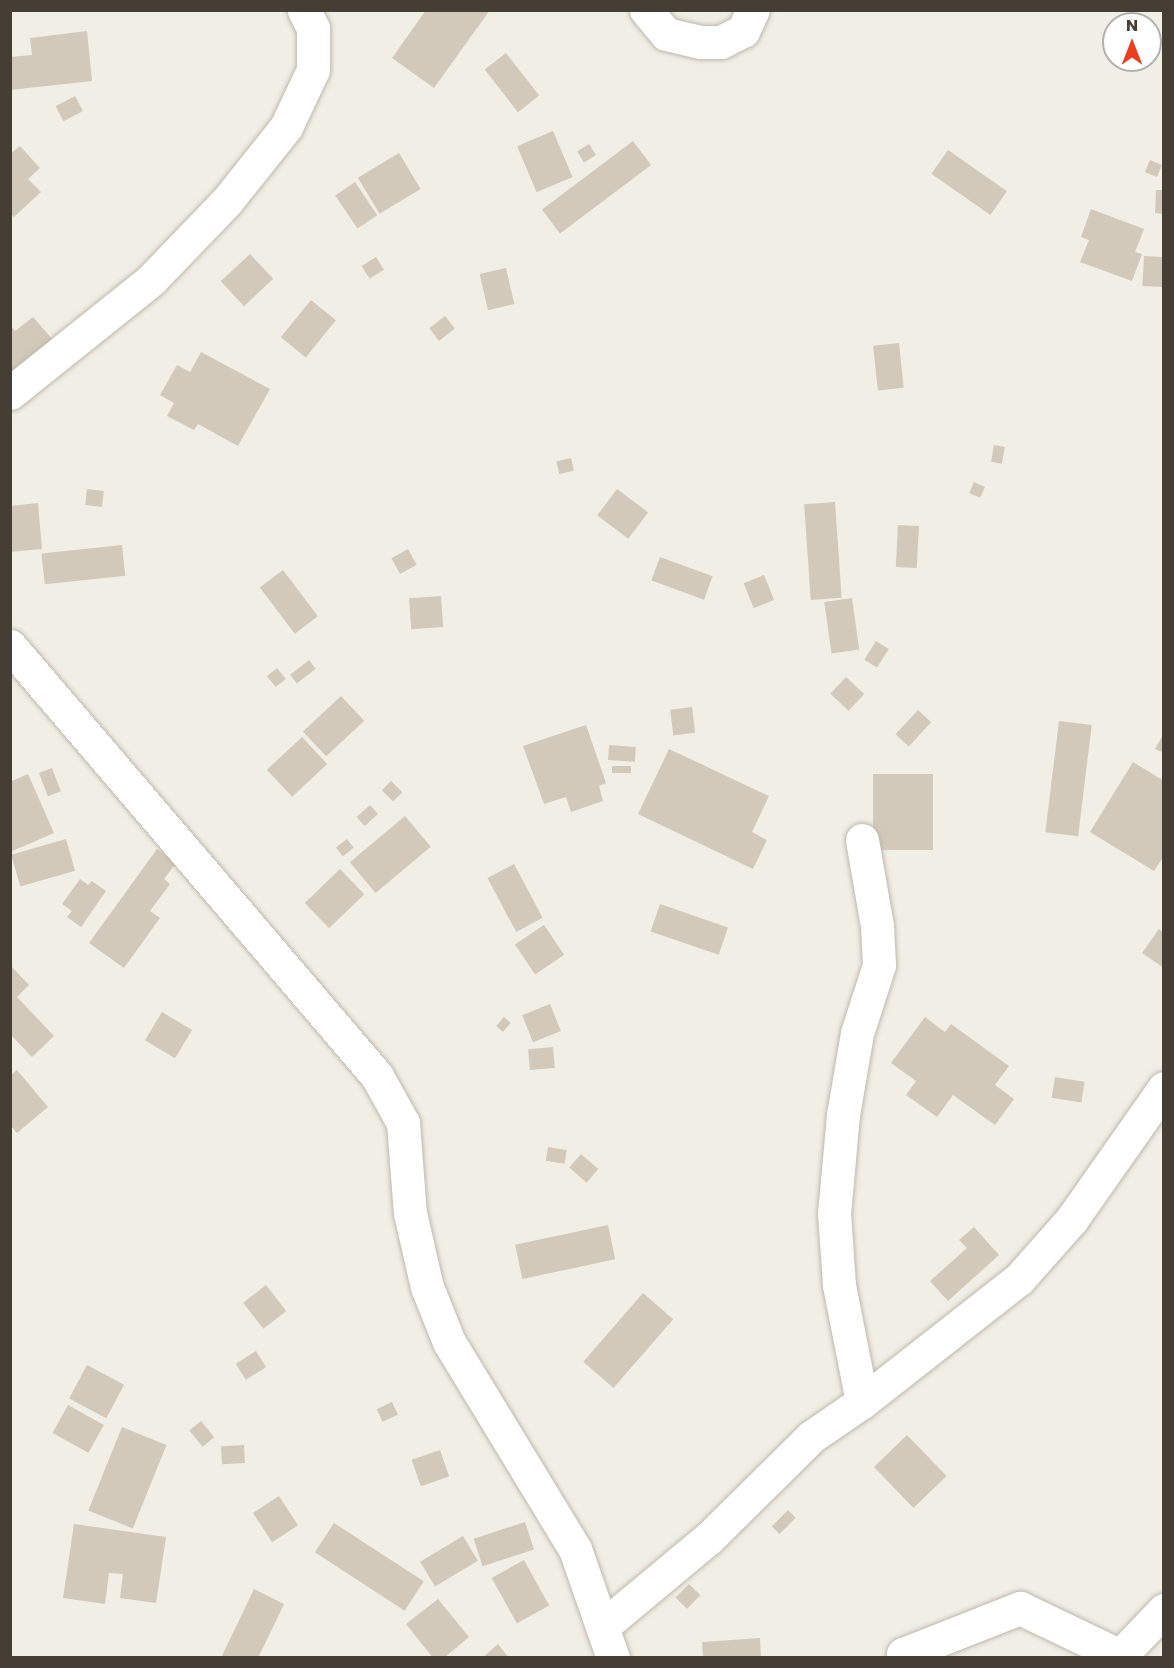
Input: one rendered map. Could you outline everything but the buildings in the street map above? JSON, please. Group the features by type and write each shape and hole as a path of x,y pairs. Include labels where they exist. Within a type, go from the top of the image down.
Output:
{"street":[{"path":"10,393 151,280 227,201 286,127 313,70 314,28 304,10"},
{"path":"646,10 666,34 701,42 721,42 743,31 753,10"},
{"path":"10,646 377,1076 403,1123 410,1213 426,1287 449,1342 575,1549 613,1658"},
{"path":"861,840 877,926 879,966 857,1033 843,1115 834,1213 839,1285 861,1402"},
{"path":"602,1627 709,1538 811,1437 861,1402 1019,1279 1072,1219 1164,1088"},
{"path":"903,1658 903,1654 1020,1608 1120,1656 1164,1610"}]}
